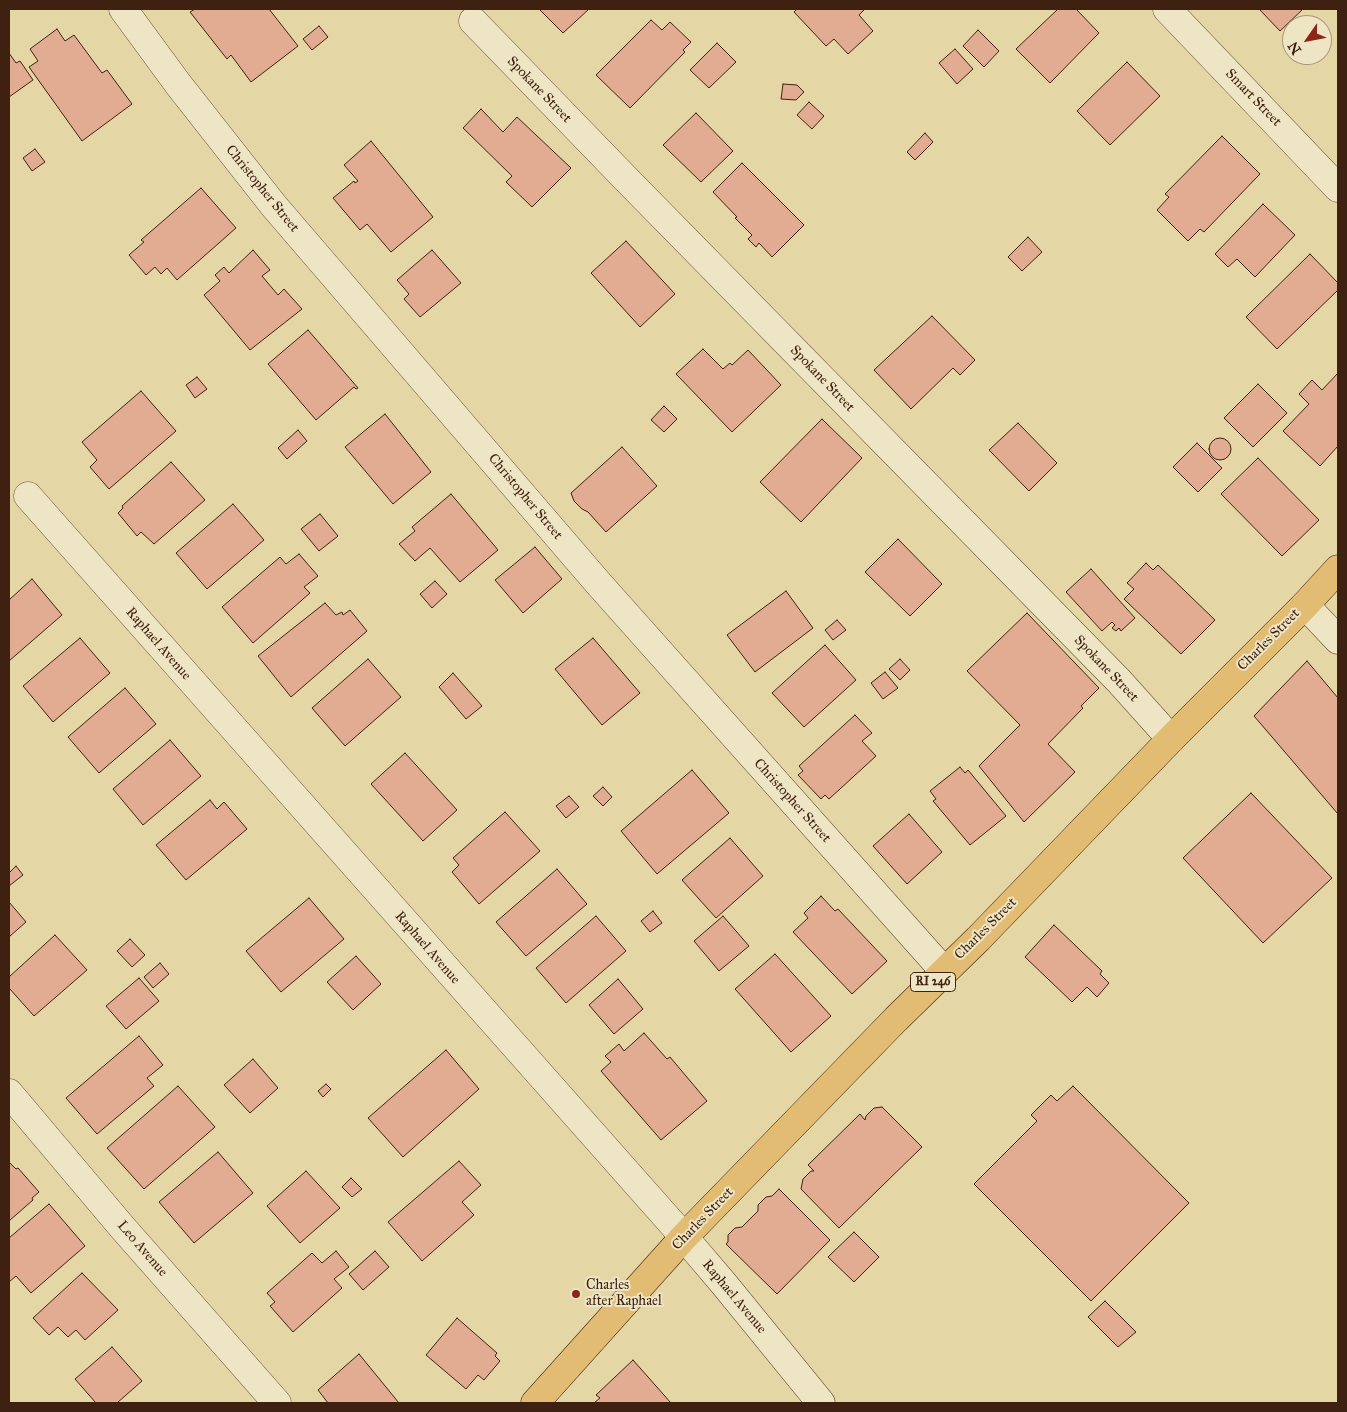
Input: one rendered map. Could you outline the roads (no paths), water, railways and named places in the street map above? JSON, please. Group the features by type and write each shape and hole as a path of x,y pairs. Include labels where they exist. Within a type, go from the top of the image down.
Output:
{"main road":[{"name":"Charles Street","path":"535,1403 684,1238 896,1019 978,939 1170,738 1338,569"}],"street":[{"name":"Christopher Street","path":"123,9 178,84 274,206 599,584 944,971"},
{"name":"Smart Street","path":"1167,9 1338,188"},
{"name":"Spokane Street","path":"473,21 1119,681 1170,738"},
{"name":"Raphael Avenue","path":"28,496 684,1238 821,1403"},
{"path":"1304,605 1338,640"},
{"name":"Leo Avenue","path":"9,1093 277,1403"}],"place":[{"name":"Charles after Raphael","path":"576,1294"}]}
